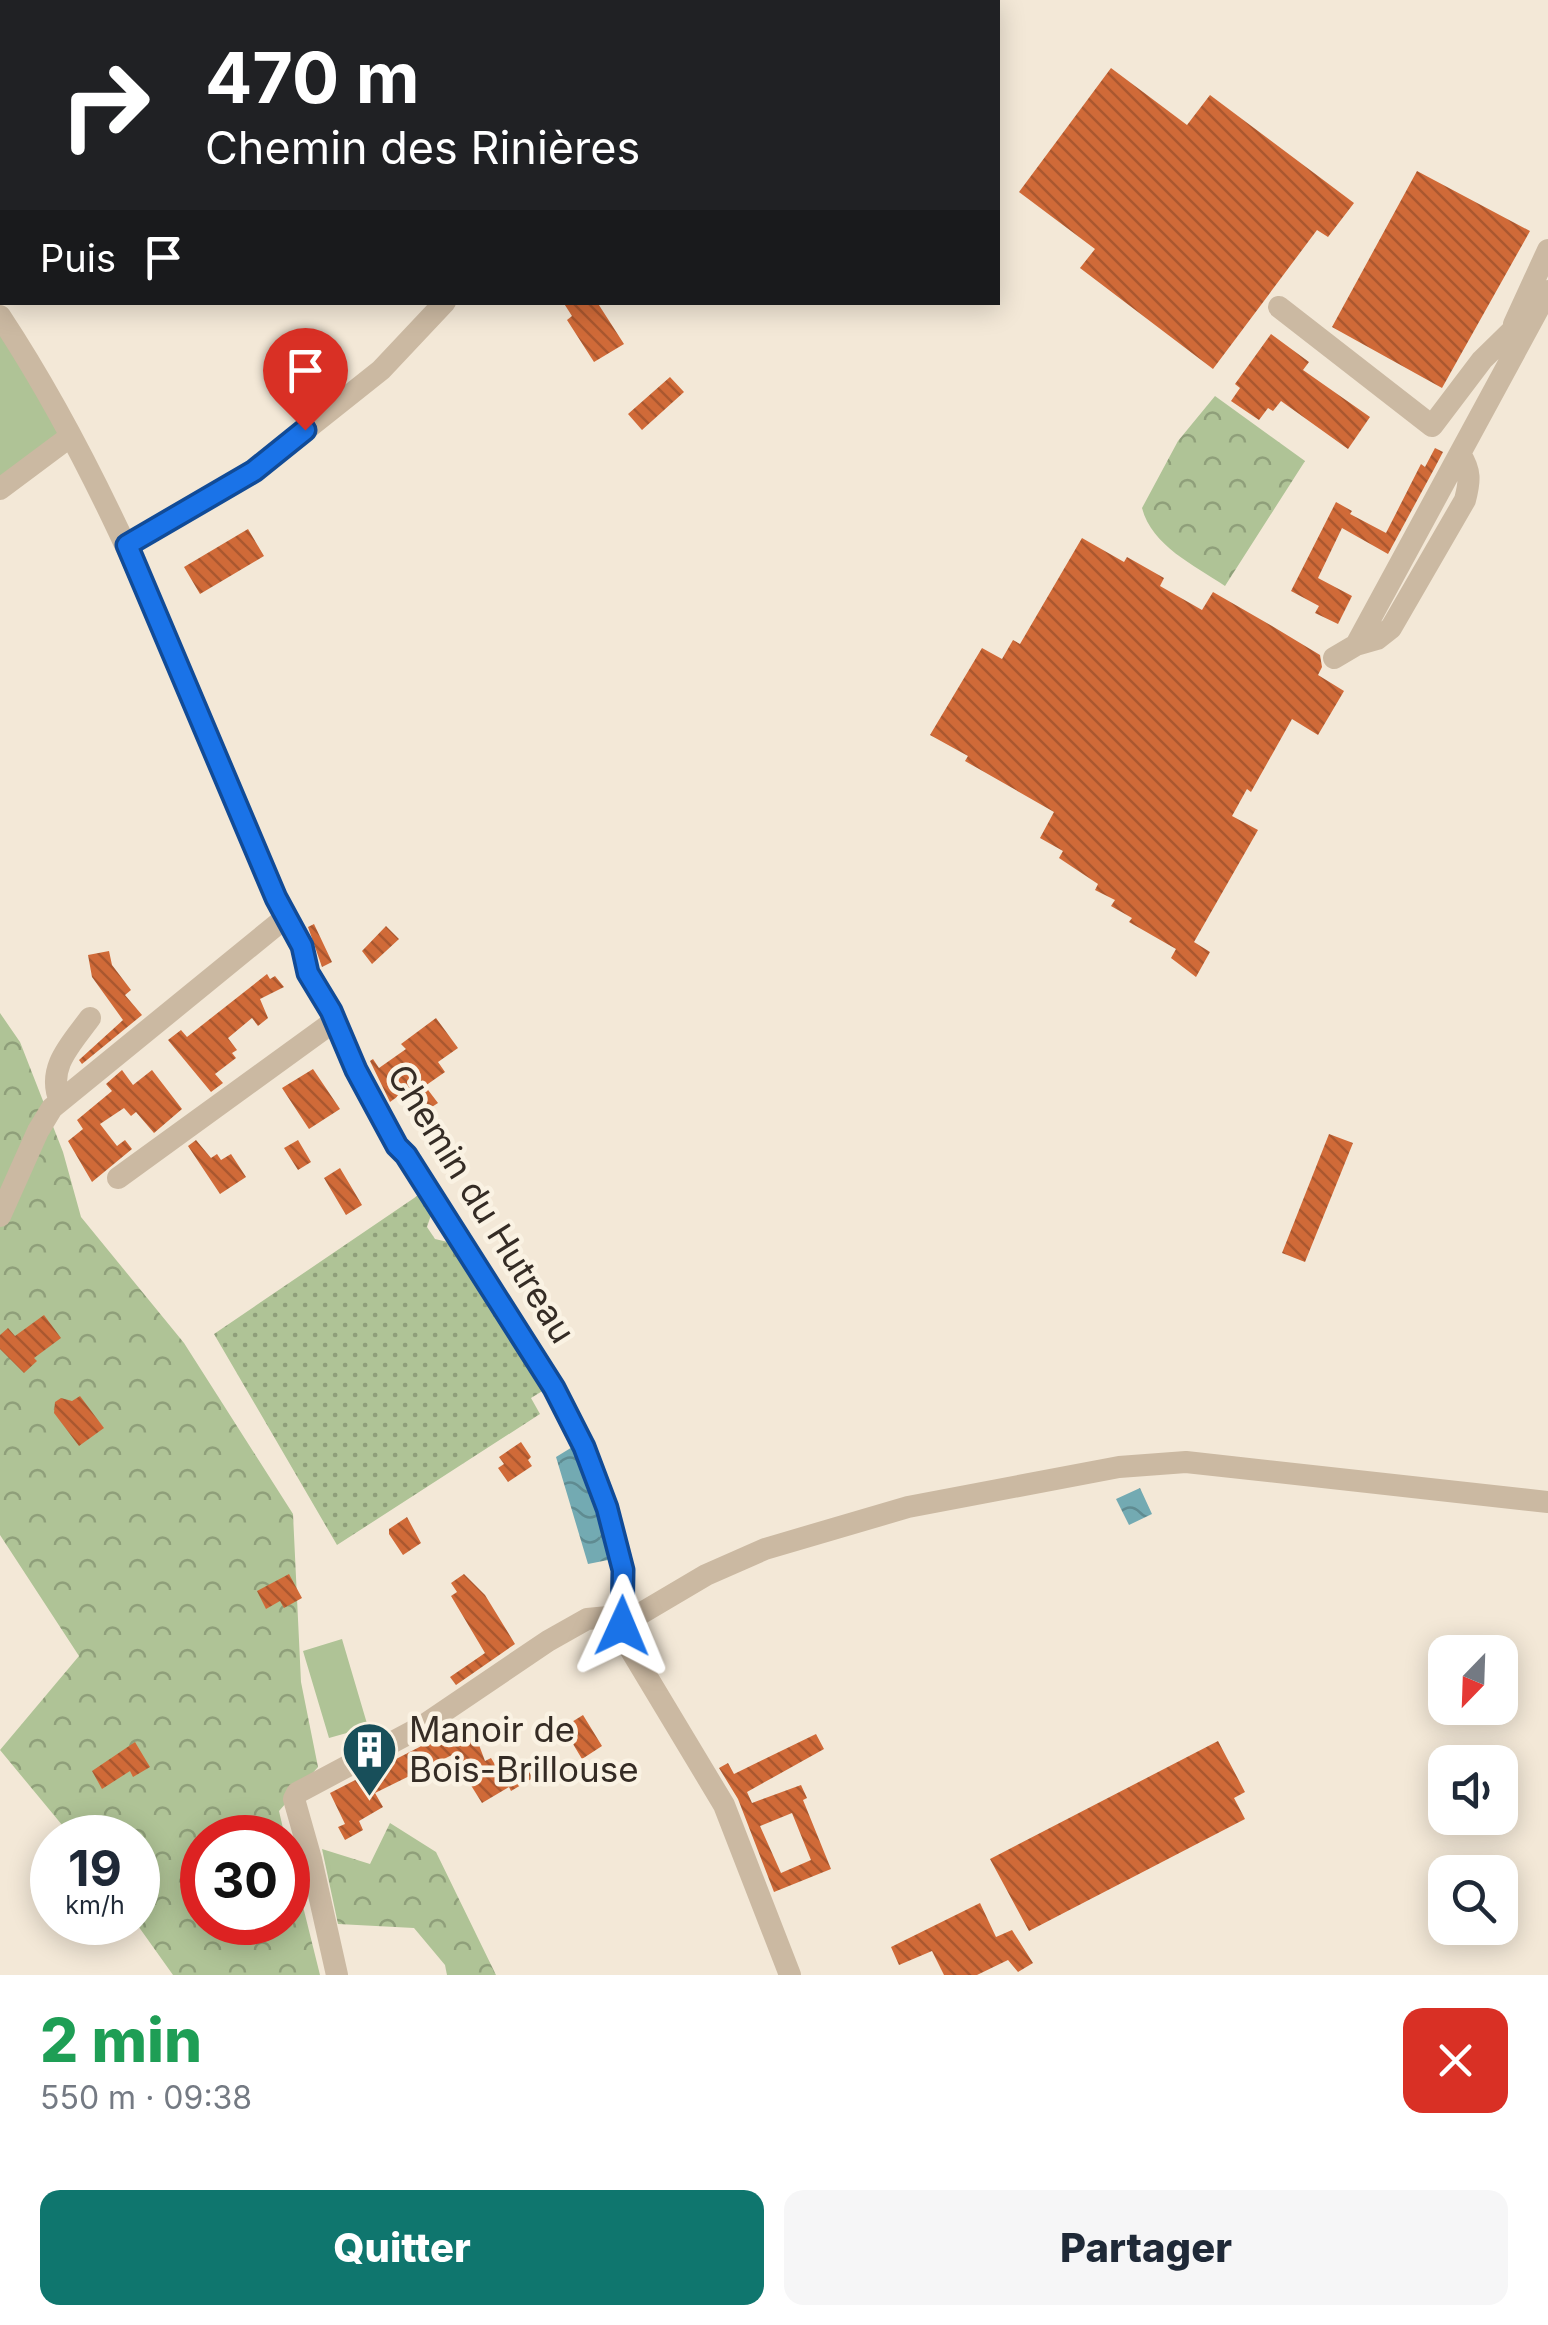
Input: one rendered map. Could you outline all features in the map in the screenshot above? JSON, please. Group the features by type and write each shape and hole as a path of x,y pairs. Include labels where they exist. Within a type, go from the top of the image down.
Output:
{"street":[{"path":"1513,326 1548,250"},
{"path":"1279,308 1432,426 1482,360 1544,298"},
{"path":"1334,658 1356,645 1544,298"},
{"path":"127,545 254,471 381,370 442,305"},
{"name":"Chemin du Hutreau","path":"0,316 71,436 127,545 286,918 302,946 308,973 331,1011 394,1142 544,1372 578,1433 597,1478 620,1557 624,1582 623,1634 630,1653 724,1805 790,1975"},
{"path":"0,489 71,436"},
{"path":"0,1216 38,1131 60,1102 286,918"},
{"path":"60,1102 54,1088 56,1065 90,1018"},
{"path":"118,1178 334,1022"},
{"path":"337,1975 294,1799 313,1784 421,1727 574,1626 594,1616 640,1614 734,1561 908,1506 1118,1467 1186,1462 1548,1502"}],"green space":[{"path":"0,331 65,436 0,483"},
{"path":"1215,396 1305,461 1225,586 1164,544 1142,508 1178,441"},
{"path":"0,1013 20,1042 63,1152 81,1217 184,1343 293,1514 301,1682 318,1767 279,1811 280,1815 180,1815 180,1945 310,1945 310,1935 320,1975 173,1975 152,1945 160,1945 160,1815 54,1815 0,1750 79,1656 0,1535"},
{"path":"420,1194 432,1212 427,1227 435,1239 452,1243 544,1390 531,1398 540,1414 337,1545 214,1334"},
{"path":"342,1639 368,1727 329,1738 303,1651"},
{"path":"390,1823 436,1852 496,1975 447,1975 445,1965 414,1928 338,1924 322,1849 370,1864"}],"water":[{"path":"574,1446 591,1481 613,1559 588,1564 556,1457"},
{"path":"1140,1488 1152,1514 1129,1525 1116,1499"}],"building":[{"path":"1111,68 1187,125 1210,95 1354,203 1328,237 1317,230 1213,369 1080,268 1095,249 1019,192"},
{"path":"1417,171 1530,231 1442,388 1332,327"},
{"path":"565,305 599,305 624,344 594,362 567,320 572,316"},
{"path":"1271,334 1309,362 1303,370 1370,417 1348,449 1281,401 1273,411 1268,408 1259,420 1231,401 1240,388 1235,384"},
{"path":"670,377 684,392 642,430 628,414"},
{"path":"1435,448 1443,452 1388,554 1342,528 1318,578 1352,596 1338,624 1315,613 1319,606 1291,591 1336,502 1386,533 1421,464 1425,467"},
{"path":"248,529 264,556 200,594 184,567"},
{"path":"1082,538 1124,562 1127,557 1164,578 1160,586 1202,610 1213,592 1272,626 1320,655 1322,667 1318,675 1344,691 1318,735 1292,719 1251,792 1247,789 1232,816 1258,830 1194,942 1210,952 1196,977 1171,958 1176,949 1129,922 1132,918 1111,906 1115,900 1095,890 1098,884 1059,858 1063,851 1040,838 1054,812 965,761 968,756 930,735 982,648 1002,659 1013,640 1020,644"},
{"path":"314,924 332,962 322,967 308,927"},
{"path":"386,926 399,939 372,964 362,951"},
{"path":"109,951 112,965 131,990 125,995 142,1015 82,1064 79,1060 123,1020 92,977 88,955"},
{"path":"267,974 270,979 275,976 284,987 260,999 268,1018 258,1026 252,1018 228,1038 237,1050 232,1053 236,1058 215,1074 223,1083 211,1092 168,1040 181,1030 187,1037"},
{"path":"436,1018 458,1048 438,1062 445,1072 425,1086 438,1103 421,1114 401,1094 390,1102 370,1061 373,1059 379,1068 406,1049 401,1044"},
{"path":"313,1069 340,1109 309,1129 282,1088"},
{"path":"122,1070 133,1085 152,1070 182,1109 154,1133 136,1112 131,1116 124,1108 100,1124 117,1146 125,1140 132,1149 92,1182 68,1141 83,1129 77,1120 112,1091 106,1084"},
{"path":"1329,1134 1353,1143 1305,1262 1282,1253"},
{"path":"196,1140 211,1158 217,1154 221,1160 231,1154 246,1177 220,1194 188,1146"},
{"path":"298,1140 311,1162 298,1170 284,1148"},
{"path":"340,1168 362,1205 346,1215 324,1178"},
{"path":"44,1315 61,1338 34,1358 37,1361 24,1373 0,1349 0,1335 8,1328 15,1336"},
{"path":"80,1396 104,1428 79,1446 54,1413 55,1402 61,1398 72,1401"},
{"path":"521,1442 532,1466 508,1482 498,1468 504,1464 499,1457"},
{"path":"407,1517 421,1543 403,1555 389,1529"},
{"path":"289,1574 302,1598 284,1608 280,1601 266,1609 257,1591"},
{"path":"464,1574 485,1595 515,1644 456,1685 450,1677 485,1653 451,1596 457,1592 451,1583"},
{"path":"583,1715 602,1746 582,1759 567,1725"},
{"path":"470,1721 485,1761 491,1758 500,1773 521,1760 533,1778 482,1803 452,1755 375,1793 383,1807 359,1821 363,1830 345,1840 338,1827 345,1824 330,1793"},
{"path":"816,1734 824,1749 747,1792 752,1803 801,1785 807,1798 803,1800 831,1869 774,1892 738,1799 719,1768 728,1763 734,1774","holes":["792,1813 811,1860 781,1873 760,1826"]},
{"path":"1218,1741 1245,1792 1234,1798 1245,1819 1029,1931 990,1859"},
{"path":"135,1742 150,1767 133,1777 130,1771 102,1789 92,1771"},
{"path":"980,1903 996,1937 1012,1930 1033,1963 1018,1972 1008,1960 977,1975 944,1975 932,1951 899,1965 891,1947"}],"place":[{"name":"Manoir de Bois-Brillouse","path":"370,1799"}],"route":[{"path":"305,430 254,471 127,545 276,898 302,946 308,973 331,1011 356,1070 397,1146 554,1388 584,1447 607,1508 623,1570 622,1626"}]}
